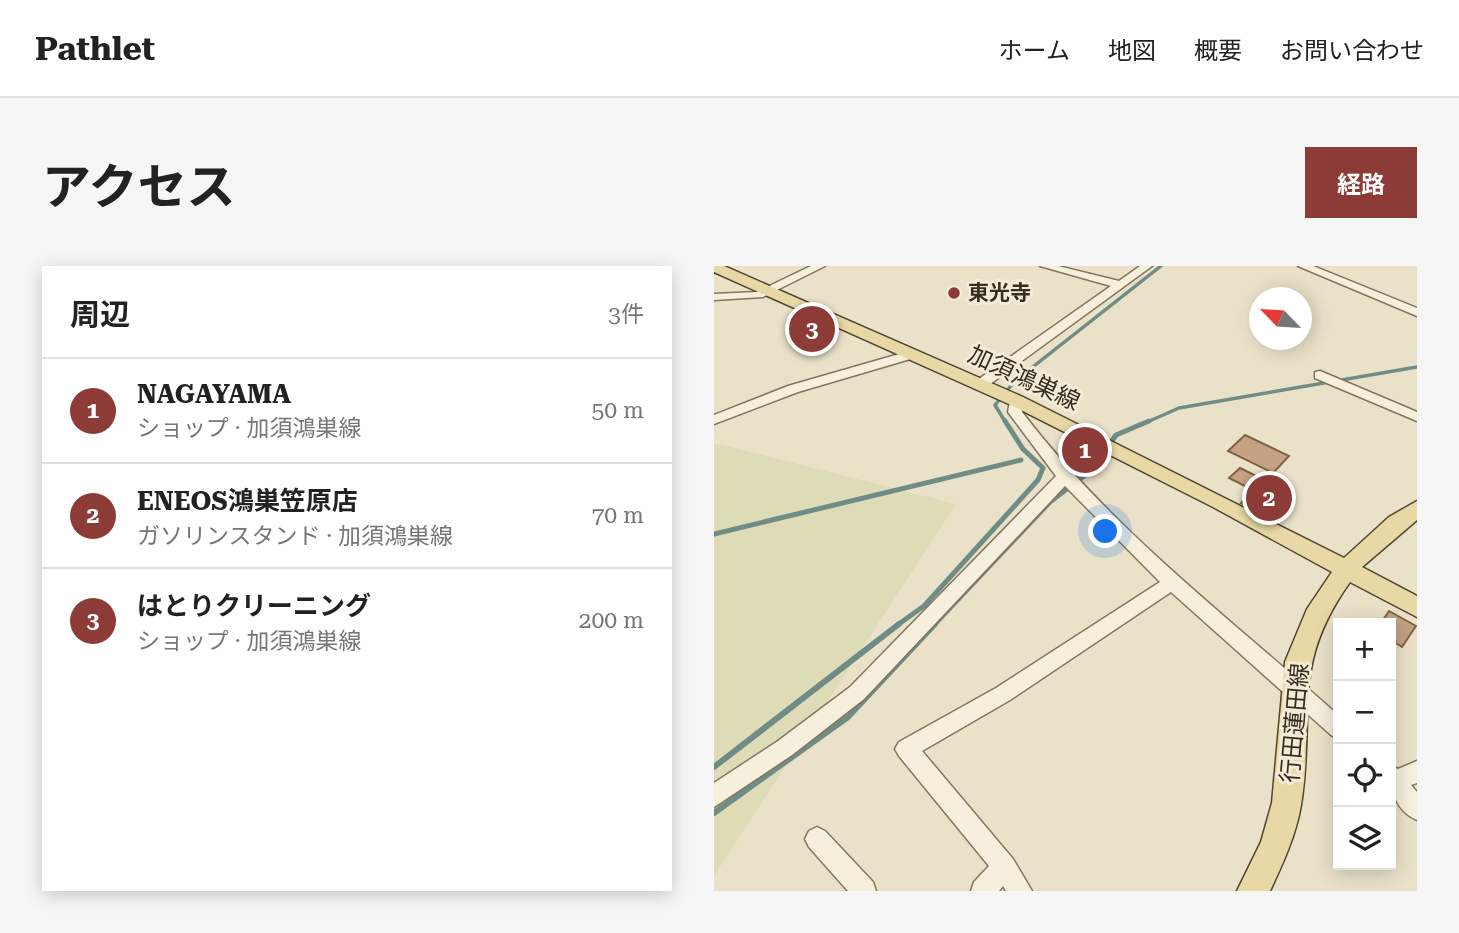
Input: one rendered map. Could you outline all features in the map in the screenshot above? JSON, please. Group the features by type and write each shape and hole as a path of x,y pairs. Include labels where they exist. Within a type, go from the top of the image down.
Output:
{"main road":[{"name":"加須鴻巣線","path":"714,267 772,290 1017,401 1197,490 1417,607"},
{"name":"行田蓮田線","path":"1253,891 1272,855 1288,793 1294,687 1302,651 1316,615 1369,544 1417,509"}],"street":[{"path":"714,298 759,295 820,266"},
{"path":"1048,266 1121,285"},
{"path":"981,384 1147,266"},
{"path":"1303,266 1417,312"},
{"path":"714,420 793,389 913,354"},
{"path":"1320,375 1417,417"},
{"path":"1017,401 1015,412 1063,478 1173,582 1333,723"},
{"path":"714,796 785,748 857,693 1063,478"},
{"path":"1020,891 1006,867 906,749 1003,694 1173,582"},
{"path":"1396,778 1417,772"},
{"path":"1396,783 1417,809"},
{"path":"817,839 864,891"},
{"path":"983,891 1006,867"}],"shaded area":[{"path":"714,443 956,504 714,876"}],"building":[{"path":"1245,435 1289,456 1273,473 1228,451"},
{"path":"1240,468 1283,489 1261,514 1241,503 1253,490 1229,478"},
{"path":"1389,611 1416,626 1402,647 1396,643 1396,618 1384,618"}],"waterway":[{"path":"1006,423 995,405 1015,381 1161,266"},
{"path":"1145,423 1179,408 1417,367"},
{"path":"896,626 924,606 1038,480 1043,468 1023,449 1005,421"},
{"path":"933,626 1050,502 1094,468 1116,435 1149,421"},
{"path":"714,534 1021,460"},
{"path":"714,767 899,624"},
{"path":"714,813 848,717 935,624"}],"place":[{"name":"東光寺","path":"954,293"},
{"name":"はとりクリーニング","path":"812,329"},
{"name":"NAGAYAMA","path":"1085,450"},
{"name":"ENEOS鴻巣笠原店","path":"1269,498"}]}
